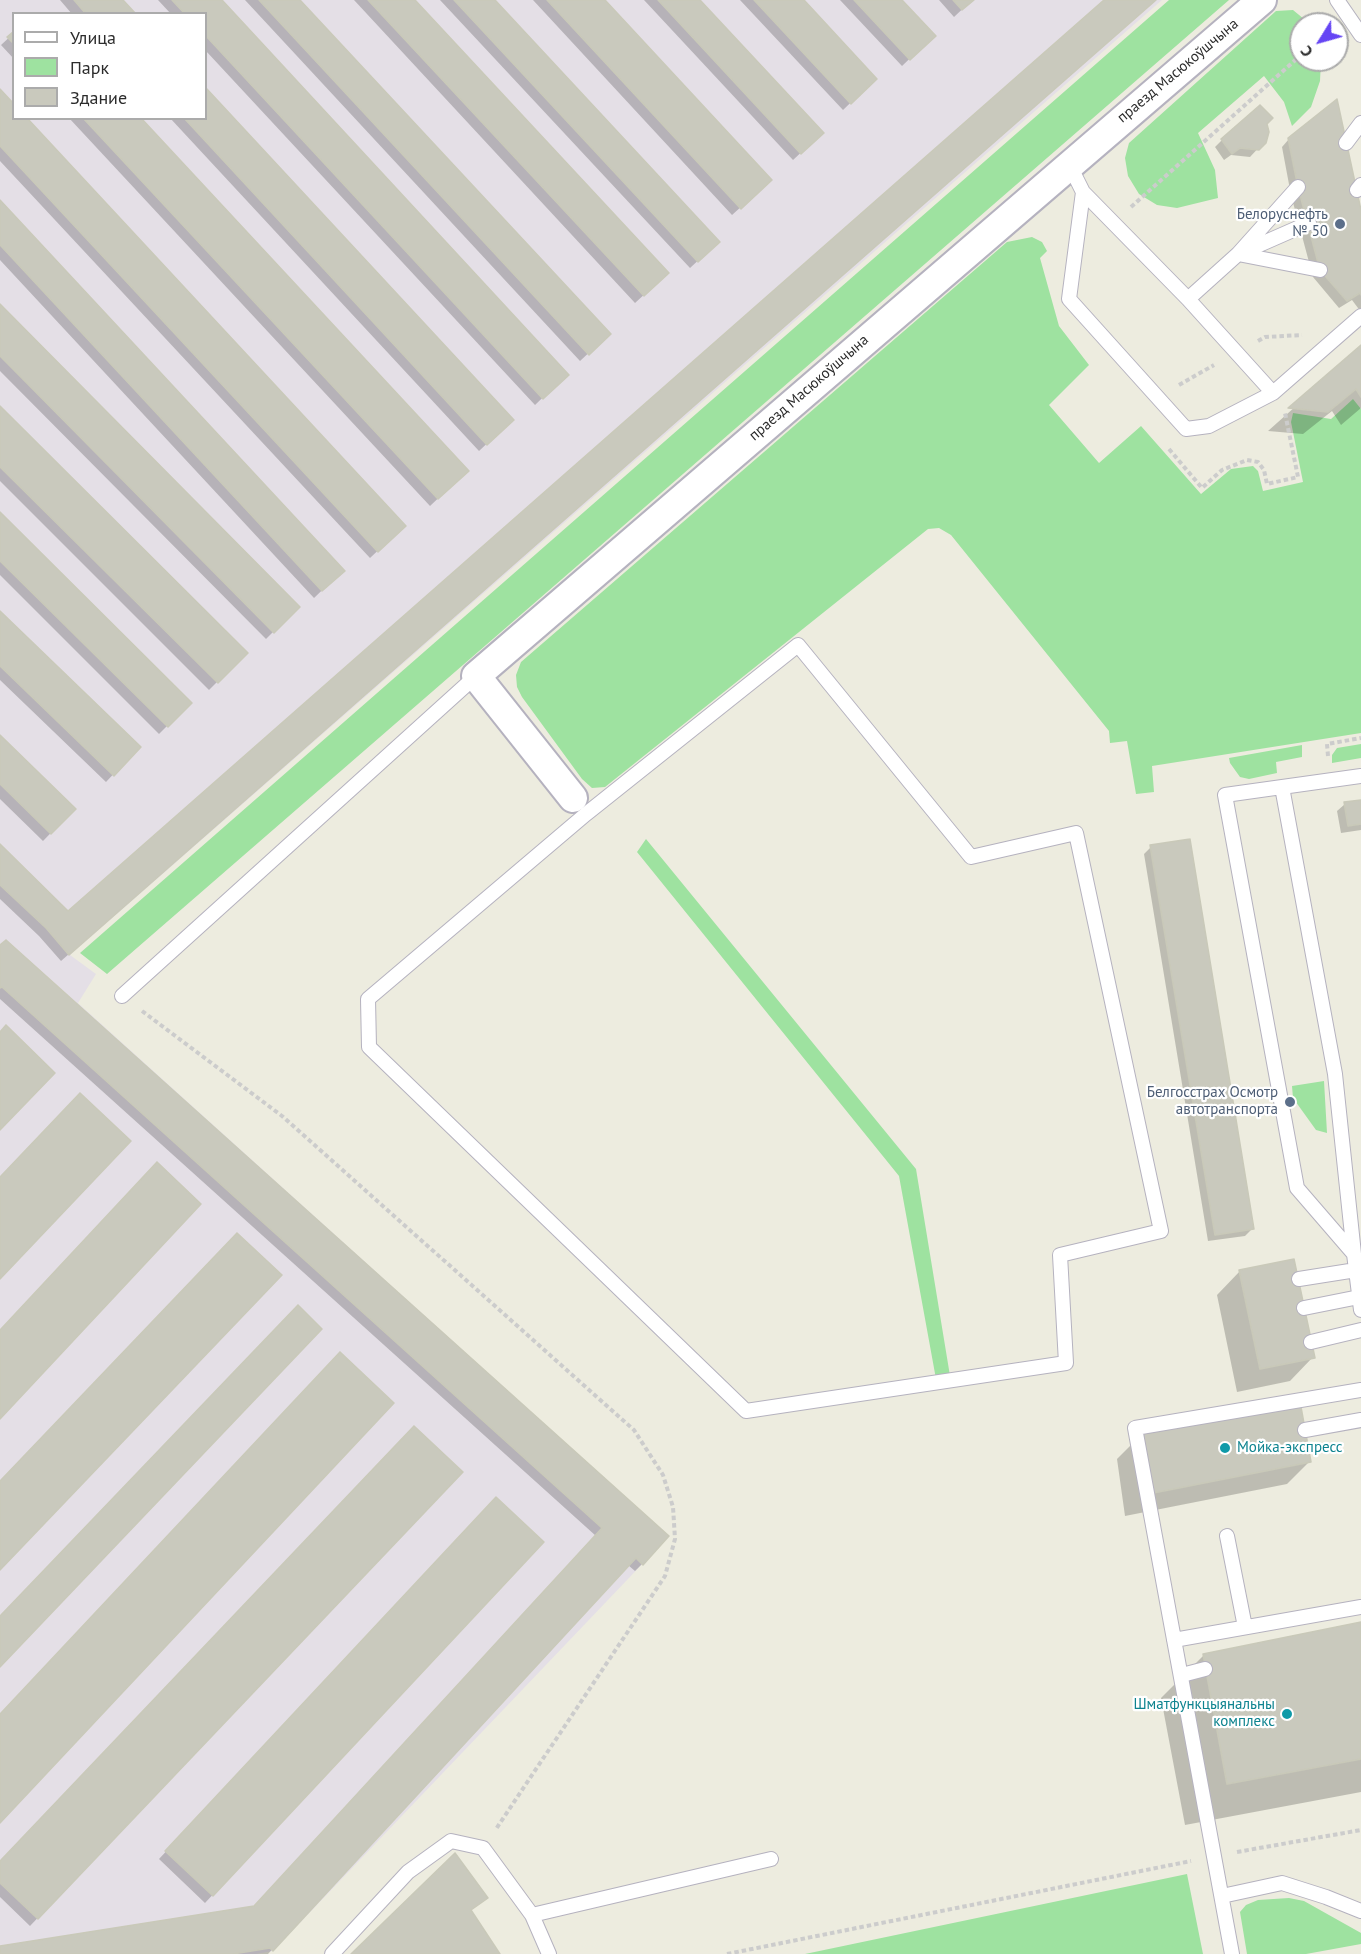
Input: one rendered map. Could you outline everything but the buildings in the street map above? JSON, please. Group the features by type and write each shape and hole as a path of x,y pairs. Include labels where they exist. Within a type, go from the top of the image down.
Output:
{"street":[{"name":"праезд Масюкоўшчына","path":"476,676 1262,0"},
{"path":"476,676 579,806"}],"lane":[{"path":"1337,0 1361,35"},
{"path":"1346,142 1361,123"},
{"path":"1069,164 1083,192 1188,299 1273,393"},
{"path":"1188,299 1238,254 1298,187"},
{"path":"1083,192 1069,299 1162,406 1186,429 1209,426 1273,393 1361,316"},
{"path":"1238,254 1309,223"},
{"path":"1238,254 1320,270"},
{"path":"798,645 971,857 1076,833 1161,1231 1060,1255 1066,1364 746,1411 369,1047 368,999 579,806 798,645"},
{"path":"122,996 476,676"},
{"path":"1354,1254 1297,1188 1225,795 1361,776"},
{"path":"1282,788 1335,1074 1360,1304 1305,1308"},
{"path":"1299,1280 1356,1270"},
{"path":"1311,1342 1361,1330"},
{"path":"1232,1954 1135,1428 1361,1390"},
{"path":"1305,1430 1361,1420"},
{"path":"1227,1536 1245,1627"},
{"path":"1174,1640 1361,1606"},
{"path":"1182,1675 1205,1669"},
{"path":"332,1954 408,1872 451,1841 483,1848 532,1915 549,1954"},
{"path":"532,1915 771,1859"},
{"path":"1222,1896 1282,1883 1326,1896 1361,1911"}],"path":[{"path":"122,996 291,1123 634,1430 663,1475 673,1508 675,1539 665,1576 483,1848"},
{"path":"728,1954 1215,1856 1361,1830"}],"shaded area":[{"path":"0,0 1162,0 70,955 96,974 78,1003 669,1536 273,1951 256,1954 0,1954"}],"green space":[{"path":"1169,0 1229,0 107,974 80,953"},
{"path":"1293,10 1295,12 1289,12 1289,72 1320,72 1320,81 1311,107 1292,126 1284,102 1264,76 1198,133 1215,170 1218,198 1177,208 1157,205 1139,194 1128,176 1125,158 1129,143 1276,11"},
{"path":"1032,237 1042,242 1047,251 1040,258 1059,326 1089,365 1049,405 1099,463 1141,426 1201,494 1231,469 1253,466 1258,471 1263,491 1303,482 1291,422 1293,413 1331,419 1353,399 1361,409 1361,733 1152,766 1154,792 1136,794 1127,741 1110,743 1109,731 951,535 939,528 928,529 605,787 592,788 582,779 522,697 517,687 516,675 521,662 1007,242"},
{"path":"1361,744 1361,758 1332,763 1332,755 1337,748"},
{"path":"1302,745 1302,757 1276,762 1277,773 1249,779 1240,777 1230,763 1229,758"},
{"path":"646,839 916,1169 951,1382 936,1379 899,1176 637,852"},
{"path":"1324,1081 1327,1133 1316,1130 1293,1098 1292,1086"},
{"path":"1187,1874 1203,1954 805,1954"},
{"path":"1289,1898 1304,1901 1361,1933 1361,1944 1306,1954 1247,1954 1240,1912 1246,1905 1258,1900"}],"place":[{"name":"Белоруснефть № 50","path":"1340,224"},
{"name":"Белгосстрах Осмотр автотранспорта","path":"1290,1102"},
{"name":"Мойка-экспресс","path":"1225,1448"},
{"name":"Шматфункцыянальны комплекс","path":"1287,1714"}]}
